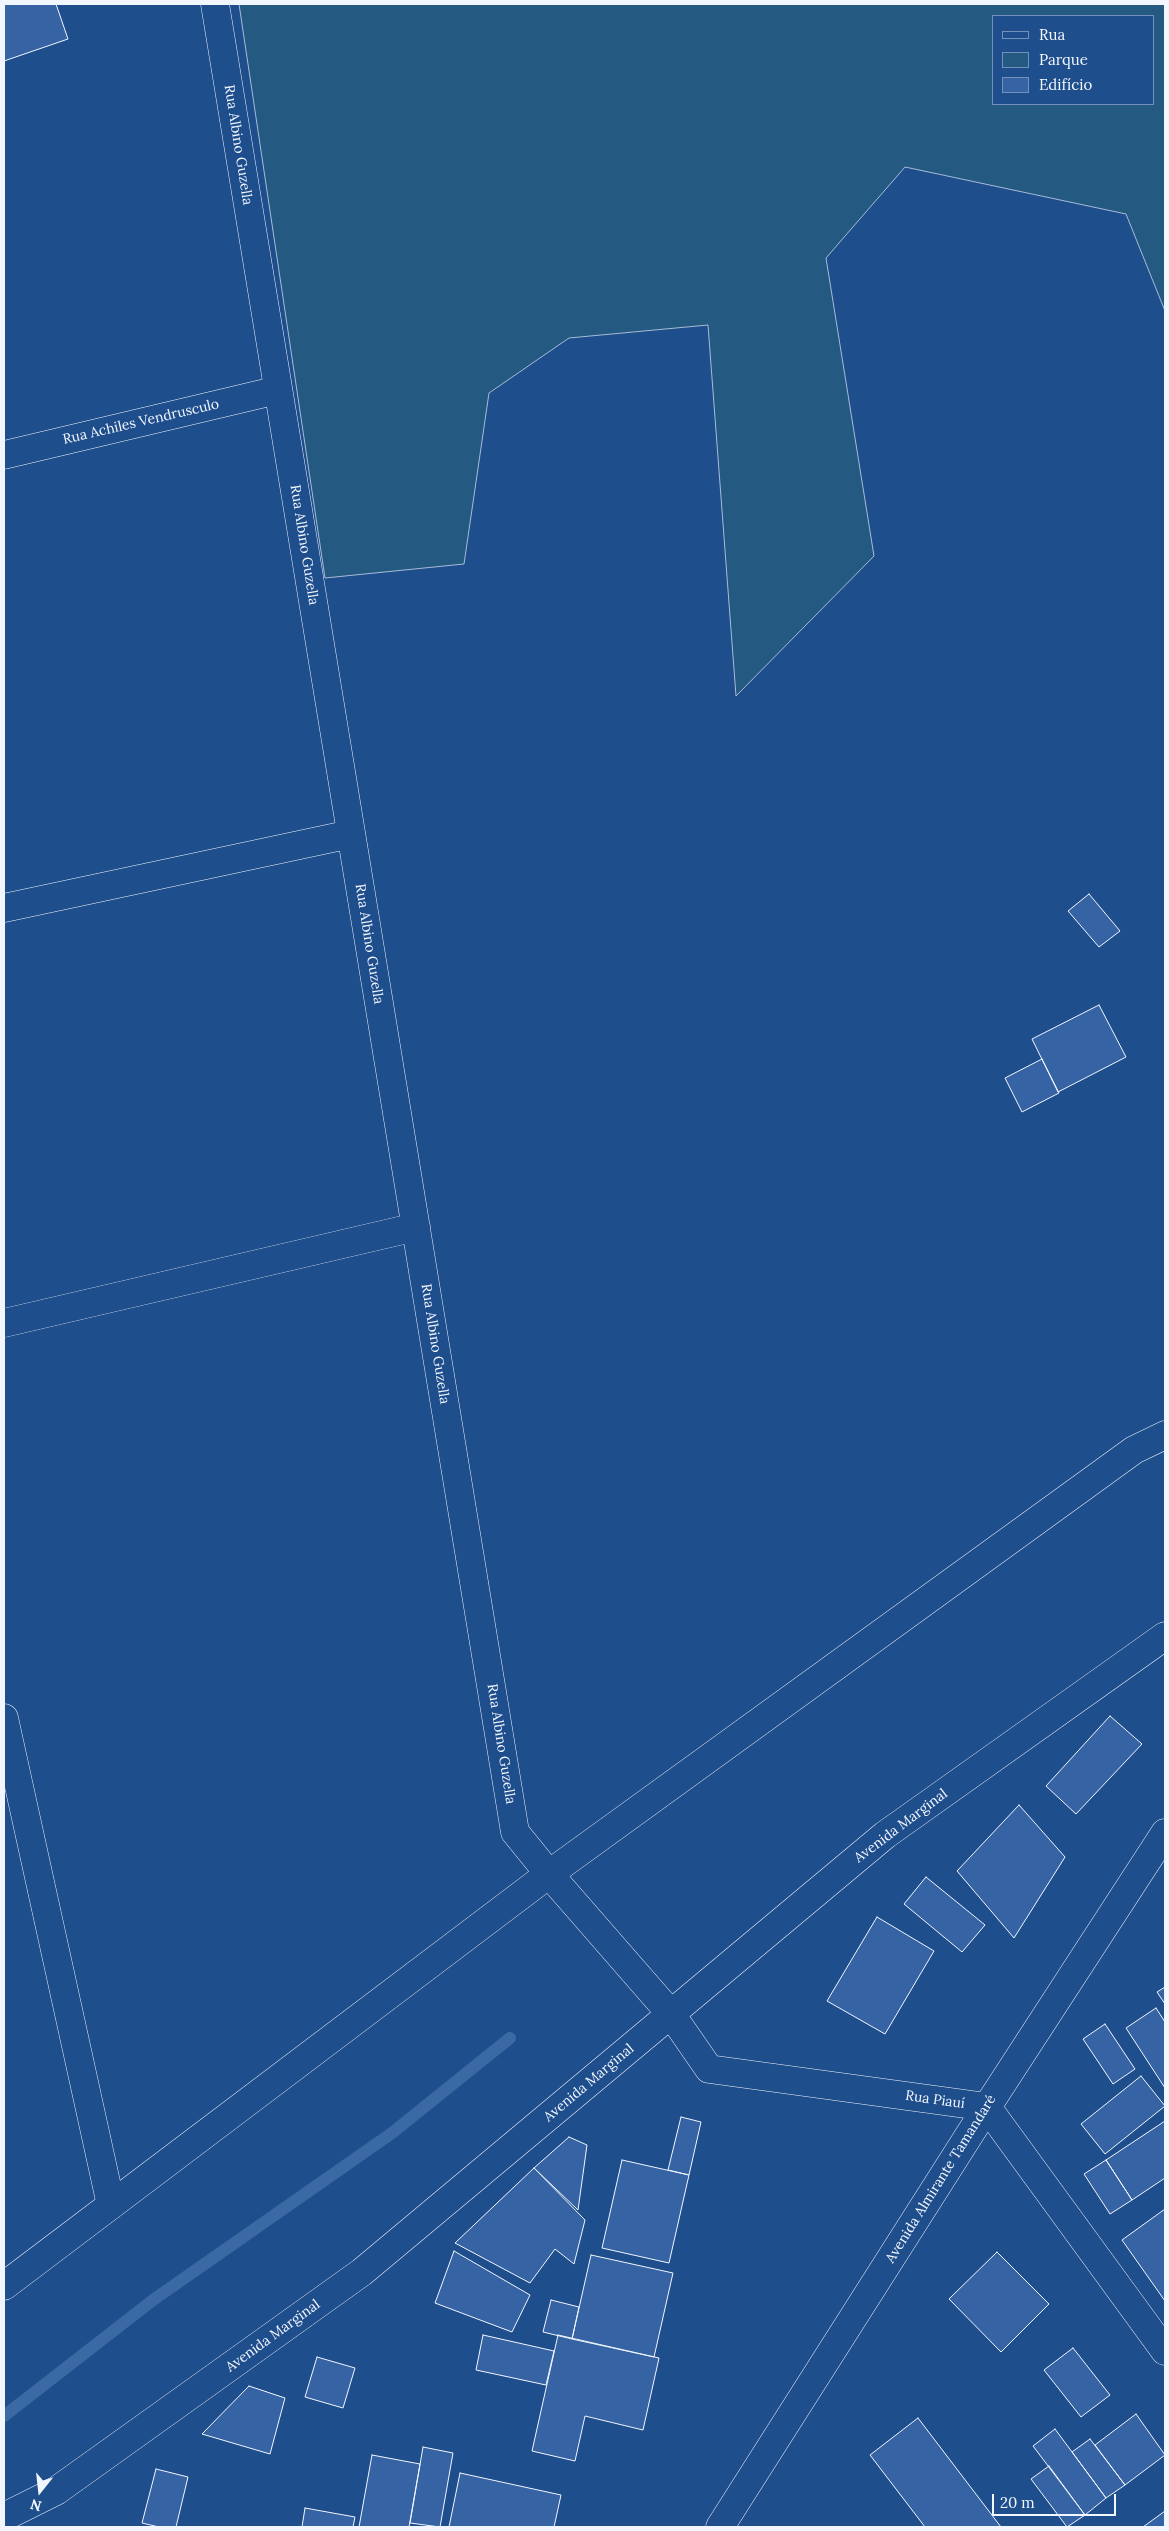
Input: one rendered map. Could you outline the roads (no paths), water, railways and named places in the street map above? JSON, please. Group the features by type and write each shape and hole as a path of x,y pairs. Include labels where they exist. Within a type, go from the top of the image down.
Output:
{"street":[{"name":"Rua Albino Guzella","path":"215,4 516,1832 549,1874 670,2014"},
{"name":"Rua Achiles Vendrusculo","path":"4,455 278,390"},
{"path":"4,908 351,834"},
{"path":"4,1323 416,1227"},
{"path":"4,2286 549,1874 1134,1450 1165,1435"},
{"name":"Avenida Marginal","path":"4,2517 56,2491 362,2272 885,1835 1165,1636"},
{"path":"4,1718 111,2205"},
{"name":"Avenida Almirante Tamandaré","path":"720,2527 987,2107 1165,1833"},
{"name":"Rua Piauí","path":"670,2014 709,2069 987,2107"},
{"path":"987,2107 1165,2350"}],"waterway":[{"path":"4,2416 153,2300 392,2133 510,2038"}]}
